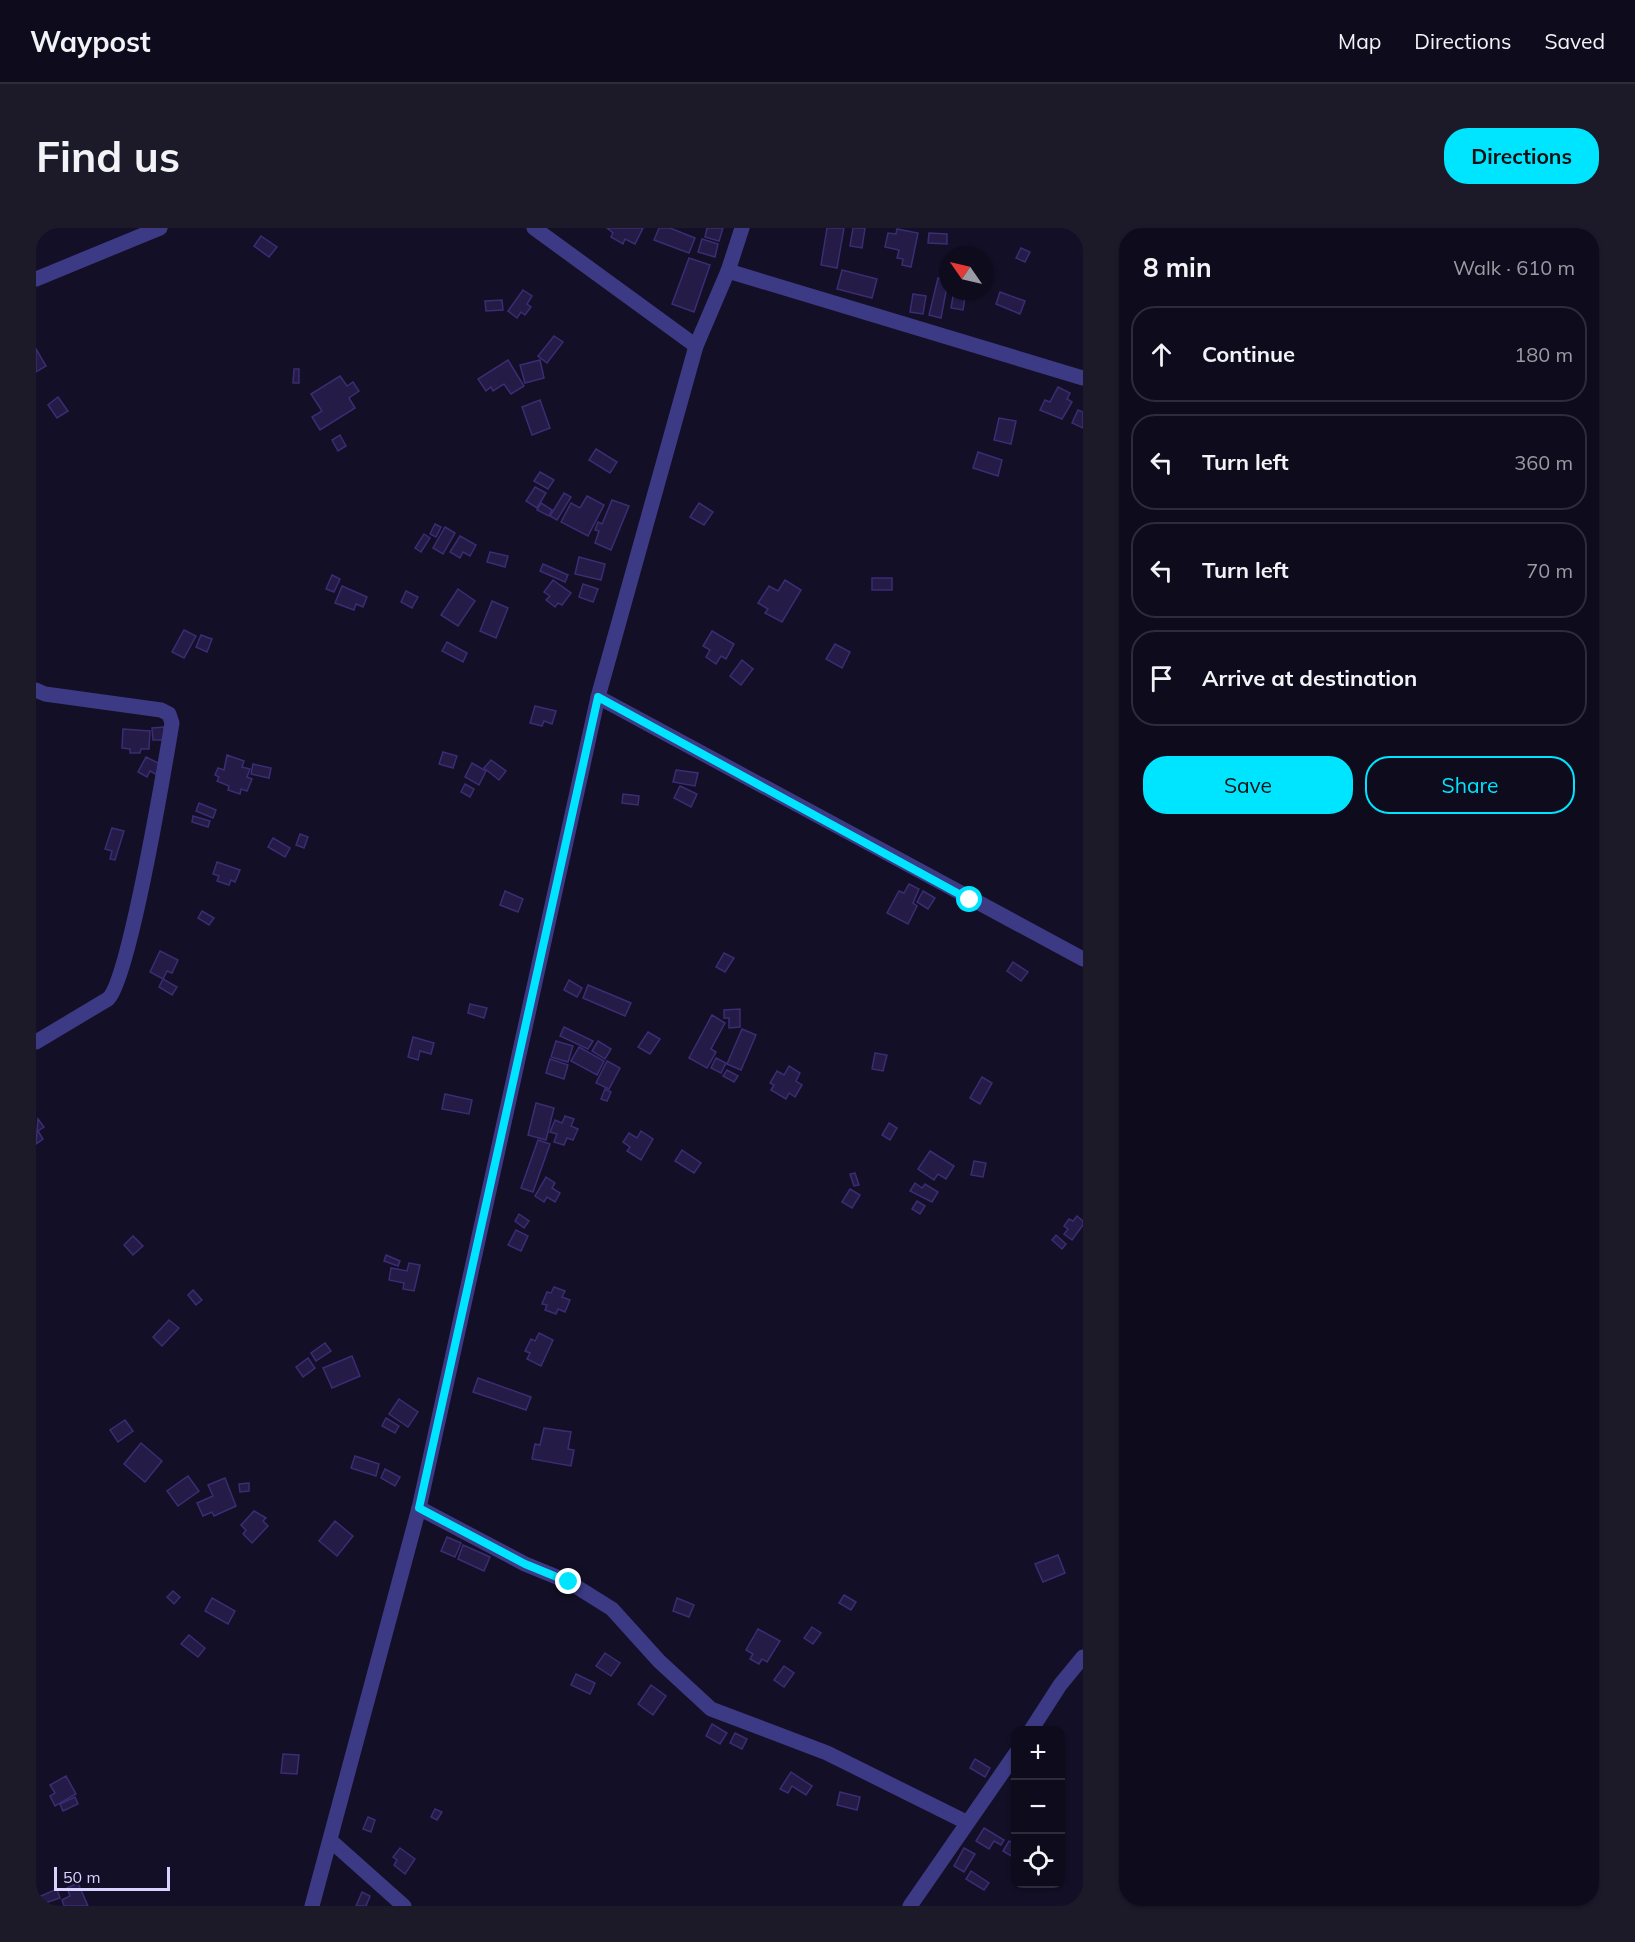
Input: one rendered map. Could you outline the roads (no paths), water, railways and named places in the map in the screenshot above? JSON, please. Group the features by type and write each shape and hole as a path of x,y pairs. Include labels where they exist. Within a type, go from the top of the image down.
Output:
{"street":[{"path":"36,279 160,228"},
{"path":"534,228 696,346"},
{"path":"312,1906 419,1508 598,697 696,346 728,271 742,228"},
{"path":"728,271 1083,378"},
{"path":"36,690 45,694 161,710 169,714 172,723 126,952 114,991 108,999 36,1042"},
{"path":"598,697 1083,959"},
{"path":"419,1508 525,1564 569,1582 612,1608 659,1661 711,1709 827,1753 966,1822"},
{"path":"1034,1726 1060,1685 1083,1657"},
{"path":"910,1906 1011,1760"},
{"path":"331,1840 404,1906"}]}
